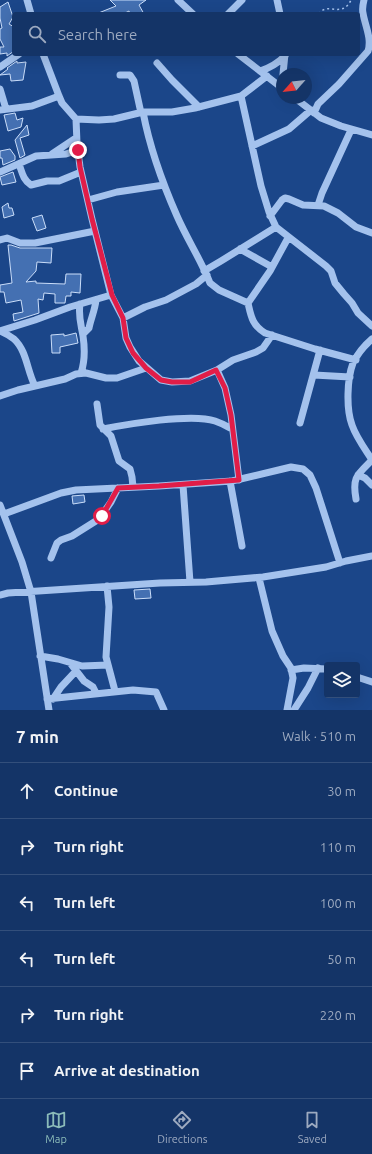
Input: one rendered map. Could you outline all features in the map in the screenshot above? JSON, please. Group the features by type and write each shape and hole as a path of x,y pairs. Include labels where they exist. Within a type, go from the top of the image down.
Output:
{"street":[{"path":"27,0 30,12"},
{"path":"178,0 191,12"},
{"path":"230,12 242,0"},
{"path":"277,0 280,12"},
{"path":"252,146 289,129 313,111 368,51 370,46 370,35 362,10 364,0"},
{"path":"0,67 16,56"},
{"path":"44,56 62,103 76,119 76,138 81,172 95,231 112,295 123,318 126,338 139,361 161,380 172,382 190,382 234,360 263,348 272,335"},
{"path":"241,56 276,81"},
{"path":"260,71 270,68 284,56"},
{"path":"284,68 285,56"},
{"path":"157,62 172,80 199,107"},
{"path":"120,75 130,75 134,81 148,139 164,185 210,283 219,290 248,303"},
{"path":"76,119 114,119 142,112 172,112 199,107 241,96 267,76"},
{"path":"0,89 3,110 32,106 59,96"},
{"path":"241,96 261,186 270,216 276,227 331,271 335,282 358,313 372,326"},
{"path":"303,104 321,118 351,130 372,135"},
{"path":"318,205 351,130"},
{"path":"52,154 76,138"},
{"path":"0,172 36,156 66,154 78,150"},
{"path":"19,164 24,178 27,183 31,185 47,181 59,181 81,172"},
{"path":"88,200 117,192 164,185"},
{"path":"270,216 285,198 303,205 324,206 338,213 356,227 372,233"},
{"path":"123,318 145,307 166,300 196,284 206,273 240,249 276,227"},
{"path":"0,240 7,238 20,243 35,243 95,231"},
{"path":"288,238 272,267 248,303 254,324 259,329 272,335 356,360"},
{"path":"240,249 272,267"},
{"path":"0,331 80,304 112,295"},
{"path":"83,334 90,328 96,300"},
{"path":"80,304 79,315 83,334 84,354 81,374"},
{"path":"12,327 18,344 26,359 31,378 35,386"},
{"path":"0,331 14,339 18,344"},
{"path":"356,499 354,487 358,475 372,461 352,425 348,409 350,377 353,363 367,343 372,339"},
{"path":"300,422 320,350"},
{"path":"0,396 81,374 116,378 146,368"},
{"path":"216,370 225,388 231,415 239,480"},
{"path":"314,375 350,377"},
{"path":"97,404 100,425 111,436 119,461 130,470 133,487"},
{"path":"103,429 168,420 195,419 214,420 232,429"},
{"path":"4,514 61,493 76,490 230,481 291,467 303,469 310,475 316,488 340,563"},
{"path":"358,475 365,478 372,485"},
{"path":"230,481 242,546"},
{"path":"183,484 190,582"},
{"path":"51,558 57,543 72,536 99,519 111,502 118,488"},
{"path":"0,505 22,562 31,592 40,656 50,699 49,710"},
{"path":"0,595 107,586 258,578 326,567 372,556"},
{"path":"258,578 272,631 278,647 291,670 293,678 287,710"},
{"path":"107,586 109,607 106,657 115,691"},
{"path":"40,656 58,659 82,666 108,665"},
{"path":"71,664 87,684 93,687 96,693"},
{"path":"291,670 304,668 324,669"},
{"path":"294,710 308,688 318,668"},
{"path":"50,699 76,671"},
{"path":"360,678 372,682"},
{"path":"50,699 115,691 133,690 156,692 164,710"}],"path":[{"path":"320,12 326,9 342,10 346,8 351,0"}],"building":[{"path":"110,0 146,0 139,5 143,12 101,12 116,6"},
{"path":"8,2 12,14 12,19 9,24 12,26 12,52 7,56 7,53 0,54 0,47 4,47 0,39 0,29 2,28 0,7"},
{"path":"17,61 17,63 26,62 23,80 11,81 10,74 0,75 8,69 7,68"},
{"path":"15,113 17,120 23,118 21,127 8,131 4,115"},
{"path":"27,125 29,135 20,138 25,155 20,158 15,140"},
{"path":"10,149 15,156 15,160 3,165 2,158 0,158 0,151"},
{"path":"13,172 16,182 2,185 0,177"},
{"path":"8,203 9,208 12,208 14,215 4,218 2,207"},
{"path":"42,215 46,228 37,231 32,218"},
{"path":"8,245 20,248 52,248 51,263 37,262 36,271 26,282 36,281 36,283 65,284 66,274 81,274 80,293 71,292 71,296 66,296 65,303 55,303 55,294 44,293 43,300 38,299 39,313 14,321 13,314 23,312 21,300 6,303 4,292 0,292 0,285 12,283"},
{"path":"76,333 78,343 60,347 60,353 52,353 51,335 64,334 64,336"},
{"path":"84,495 85,502 73,504 72,496"},
{"path":"150,589 151,598 135,599 134,590"}],"route":[{"path":"78,150 80,167 100,250 112,295 117,309 123,318 126,338 130,347 139,361 161,380 172,382 190,382 216,370 225,388 231,415 239,480 118,488 102,516"}]}
